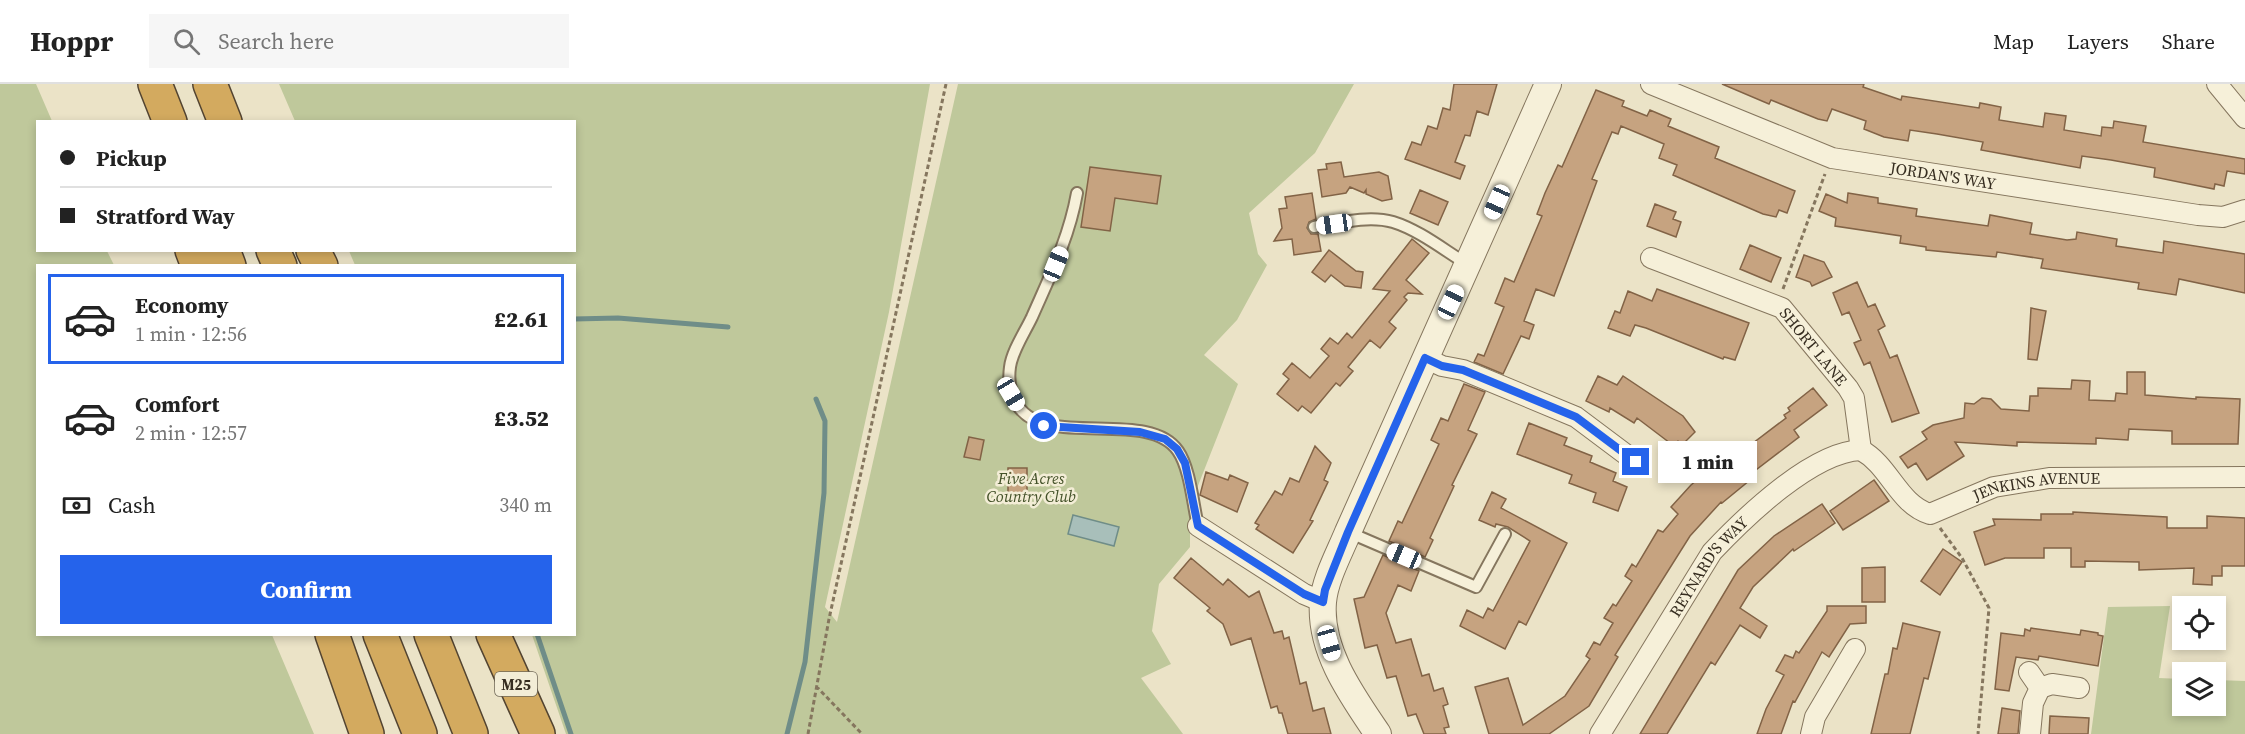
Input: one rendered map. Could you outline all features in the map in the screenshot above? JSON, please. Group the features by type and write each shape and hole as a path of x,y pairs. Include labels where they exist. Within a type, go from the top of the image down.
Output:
{"highway":[{"path":"141,84 144,120"},
{"path":"155,84 169,120"},
{"path":"334,636 367,734"},
{"path":"381,636 420,734"},
{"path":"432,636 471,734"},
{"name":"M25","path":"494,636 538,734"}],"street":[{"path":"1378,734 1340,673 1325,628 1323,602 1325,590 1348,532 1548,84"},
{"name":"JORDAN'S WAY","path":"1651,84 1832,158 2198,215 2223,217 2245,210"},
{"path":"2217,84 2245,118"},
{"name":"SHORT LANE","path":"1651,258 1777,305 1789,314 1854,398 1861,450"},
{"path":"1425,358 1442,366 1463,370 1576,417 1636,462"},
{"name":"REYNARD'S WAY","path":"1600,734 1712,552 1734,528 1778,492 1828,456 1847,450 1861,450"},
{"path":"1861,450 1881,464 1910,504 1917,510 1930,514"},
{"name":"JENKINS AVENUE","path":"1930,514 1994,487 2038,479 2245,477"},
{"path":"1198,526 1304,594 1323,602"},
{"path":"1811,734 1815,717 1855,649"},
{"path":"2030,734 2034,680 2079,688"}],"lane":[{"path":"1077,194 1072,225 1010,366 1011,394 1028,418 1044,426 1140,432 1165,439 1177,449 1185,463 1198,526"},
{"path":"1314,227 1354,221 1391,221 1408,228 1469,265"},
{"path":"1348,532 1476,587 1505,534"}],"path":[{"path":"808,734 816,686 946,84"},
{"path":"1777,305 1832,158"},
{"path":"1930,514 1962,558 1989,608 1978,734"},
{"path":"816,686 862,734"}],"green space":[{"path":"0,84 36,84 52,120 36,120 36,252 108,252 114,264 36,264 36,636 272,636 314,734 0,734"},
{"name":"Five Acres Country Club","path":"279,84 930,84 889,312 825,607 837,622 958,84 1354,84 1315,153 1249,213 1258,254 1267,265 1237,320 1204,355 1238,384 1190,506 1190,547 1159,584 1152,631 1171,664 1141,678 1183,734 566,734 532,636 576,636 576,264 355,264 349,252 576,252 576,120 295,120"},
{"path":"2170,606 2159,678 2172,679 2172,716 2226,716 2226,680 2245,681 2245,734 2091,734 2108,607"}],"water":[{"path":"1073,515 1119,527 1114,546 1068,534"}],"building":[{"path":"1454,84 1497,84 1488,115 1477,111 1470,136 1465,135 1455,162 1465,166 1460,179 1405,159 1412,142 1421,145 1428,126 1437,129 1443,108 1450,110"},
{"path":"1722,84 1864,84 1863,87 1901,100 1902,96 1979,108 1980,103 2001,107 1999,120 2043,127 2045,113 2066,116 2064,130 2101,136 2102,127 2113,128 2114,121 2146,126 2143,142 2245,159 2245,174 2227,171 2224,186 2215,184 2214,189 2154,177 2155,168 2111,160 2082,156 2080,168 1981,150 1983,142 1937,134 1910,130 1908,141 1884,137 1864,129 1866,121 1832,109 1827,121 1818,119 1771,100 1769,104"},
{"path":"1596,90 1624,101 1622,106 1647,116 1650,110 1671,119 1668,126 1719,147 1715,158 1795,191 1787,213 1779,210 1776,217 1763,214 1673,175 1677,165 1659,158 1664,144 1621,126 1618,134 1612,132 1592,179 1597,181 1554,296 1536,289 1524,321 1534,325 1529,339 1521,336 1503,374 1474,362 1478,354 1484,356 1504,307 1495,303 1505,278 1514,282 1542,216 1537,214 1545,193 1558,165 1562,167"},
{"path":"1341,162 1344,177 1379,172 1388,176 1392,199 1382,201 1366,194 1366,190 1364,193 1350,187 1346,193 1322,197 1318,170 1327,169 1326,164"},
{"path":"1090,167 1161,176 1157,204 1115,198 1110,231 1081,227"},
{"path":"1420,190 1448,202 1438,225 1410,213"},
{"path":"1312,193 1316,219 1309,222 1307,228 1311,234 1318,234 1321,251 1294,255 1292,239 1274,241 1282,228 1279,209 1287,208 1285,197"},
{"path":"1848,193 1878,198 1878,203 1917,209 1916,216 1988,226 1990,215 2032,223 2030,234 2067,240 2076,239 2077,232 2117,239 2116,246 2163,253 2164,241 2245,254 2245,293 2179,279 2176,295 2138,289 2139,283 2041,268 2043,259 1997,252 1996,257 1926,250 1926,247 1900,243 1901,236 1835,226 1836,218 1819,211 1826,194 1847,203"},
{"path":"1655,204 1676,212 1673,219 1681,222 1676,237 1647,226"},
{"path":"1412,239 1429,253 1406,280 1422,294 1408,293 1404,297 1407,300 1389,322 1396,328 1380,348 1370,340 1348,367 1353,371 1340,386 1336,383 1311,413 1302,406 1298,411 1277,394 1289,379 1283,374 1292,363 1310,378 1329,356 1321,349 1330,338 1338,344 1347,333 1352,338 1390,291 1373,289"},
{"path":"1750,245 1781,258 1771,282 1740,269"},
{"path":"1329,250 1356,271 1363,272 1361,288 1345,286 1331,275 1325,282 1312,272"},
{"path":"1804,255 1824,262 1832,277 1812,286 1810,282 1796,277"},
{"path":"1857,282 1868,307 1875,304 1885,326 1878,330 1890,358 1897,355 1919,413 1892,422 1870,362 1864,365 1854,343 1861,340 1849,312 1842,315 1833,293"},
{"path":"1657,289 1749,323 1735,360 1724,357 1723,359 1635,325 1630,336 1608,328 1615,311 1620,313 1628,291 1652,301"},
{"path":"2031,308 2046,311 2037,360 2028,359"},
{"path":"2127,372 2145,372 2145,395 2196,399 2196,397 2240,399 2238,444 2172,444 2172,431 2129,429 2128,440 2096,438 2096,444 2017,442 2017,446 1955,442 1964,456 1927,480 1916,463 1908,468 1900,457 1927,439 1922,432 1933,425 1964,418 1965,403 1974,404 1982,398 1991,399 2001,409 2029,411 2030,396 2038,396 2038,388 2071,389 2072,380 2090,381 2089,400 2115,401 2116,393 2127,394"},
{"path":"1598,376 1617,385 1623,376 1683,416 1695,432 1682,445 1678,441 1674,446 1637,418 1634,423 1610,408 1609,412 1586,401"},
{"path":"1464,384 1485,392 1468,430 1477,434 1452,485 1454,486 1430,538 1433,540 1425,557 1389,541 1398,521 1402,523 1439,444 1431,440 1441,418 1448,421"},
{"path":"1813,388 1827,405 1794,430 1799,437 1752,473 1755,476 1721,502 1690,536 1615,655 1618,657 1589,706 1549,734 1489,734 1475,687 1508,678 1523,725 1565,696 1590,659 1586,656 1594,642 1600,645 1613,623 1604,618 1613,604 1616,606 1632,581 1625,576 1632,564 1636,567 1658,530 1663,532 1678,514 1671,507 1691,485 1728,454 1732,459 1786,418 1784,415 1790,411 1788,408"},
{"path":"1529,423 1567,438 1564,445 1592,456 1590,462 1616,473 1613,481 1627,487 1618,511 1593,502 1596,493 1569,483 1572,475 1517,454"},
{"path":"969,437 984,440 980,460 964,457"},
{"path":"1315,446 1331,463 1324,480 1328,482 1310,520 1313,521 1293,553 1256,529 1259,525 1255,523 1275,491 1282,495 1290,478 1299,482"},
{"path":"1008,468 1027,468 1027,495 1008,496"},
{"path":"1206,472 1228,480 1230,475 1248,483 1237,512 1200,495"},
{"path":"1874,480 1889,501 1843,530 1830,511"},
{"path":"1492,492 1506,499 1501,508 1567,543 1526,625 1519,621 1505,649 1460,626 1467,610 1483,618 1488,608 1493,611 1530,541 1508,527 1496,524 1495,527 1479,520"},
{"path":"1822,504 1835,523 1794,551 1793,549 1753,587 1740,608 1767,626 1760,638 1740,625 1715,665 1711,662 1667,734 1640,734 1738,570 1774,536"},
{"path":"2073,512 2167,517 2167,528 2207,528 2207,516 2245,518 2245,566 2222,566 2222,576 2212,576 2212,585 2193,584 2194,568 2139,570 2139,562 2085,561 2085,567 2071,567 2071,548 2044,548 2044,558 2005,558 1985,565 1974,532 1995,525 1993,519 2041,520 2041,514 2073,514"},
{"path":"1943,549 1962,562 1940,595 1921,581"},
{"path":"1383,555 1419,571 1411,591 1398,585 1386,613 1396,643 1411,639 1422,676 1429,674 1434,691 1443,688 1448,704 1443,706 1449,727 1444,728 1446,734 1424,734 1416,714 1408,716 1396,676 1387,678 1377,645 1365,648 1354,599 1364,597"},
{"path":"1191,558 1223,585 1228,579 1249,597 1259,591 1274,633 1282,631 1284,639 1289,637 1300,684 1306,682 1313,711 1324,708 1331,734 1288,734 1282,713 1279,713 1277,706 1271,708 1251,638 1231,645 1223,624 1207,611 1210,608 1174,578"},
{"path":"1885,567 1885,602 1862,602 1862,568"},
{"path":"1827,606 1866,606 1866,623 1850,624 1829,657 1822,652 1795,702 1793,701 1781,734 1757,734 1766,709 1784,675 1776,671 1785,655 1793,658 1796,651 1799,653 1827,611"},
{"path":"1903,623 1940,632 1928,679 1924,678 1910,734 1871,734 1885,674 1888,674 1893,648 1897,649"},
{"path":"2031,628 2080,635 2081,630 2098,633 2103,636 2098,666 2039,656 2038,660 2016,657 2009,691 1995,689 2001,633 2024,636 2025,629 2030,631"},
{"path":"2002,708 2020,711 2018,734 1998,734"},
{"path":"2050,716 2089,718 2088,734 2049,734"}],"waterway":[{"path":"576,319 618,318 728,327"},
{"path":"787,734 805,662 824,493 825,421 816,399"},
{"path":"538,636 571,734"}],"route":[{"path":"1044,426 1140,432 1165,439 1177,449 1185,463 1198,526 1304,594 1323,602 1325,590 1348,532 1425,358 1442,366 1463,370 1576,417 1636,462"}]}
